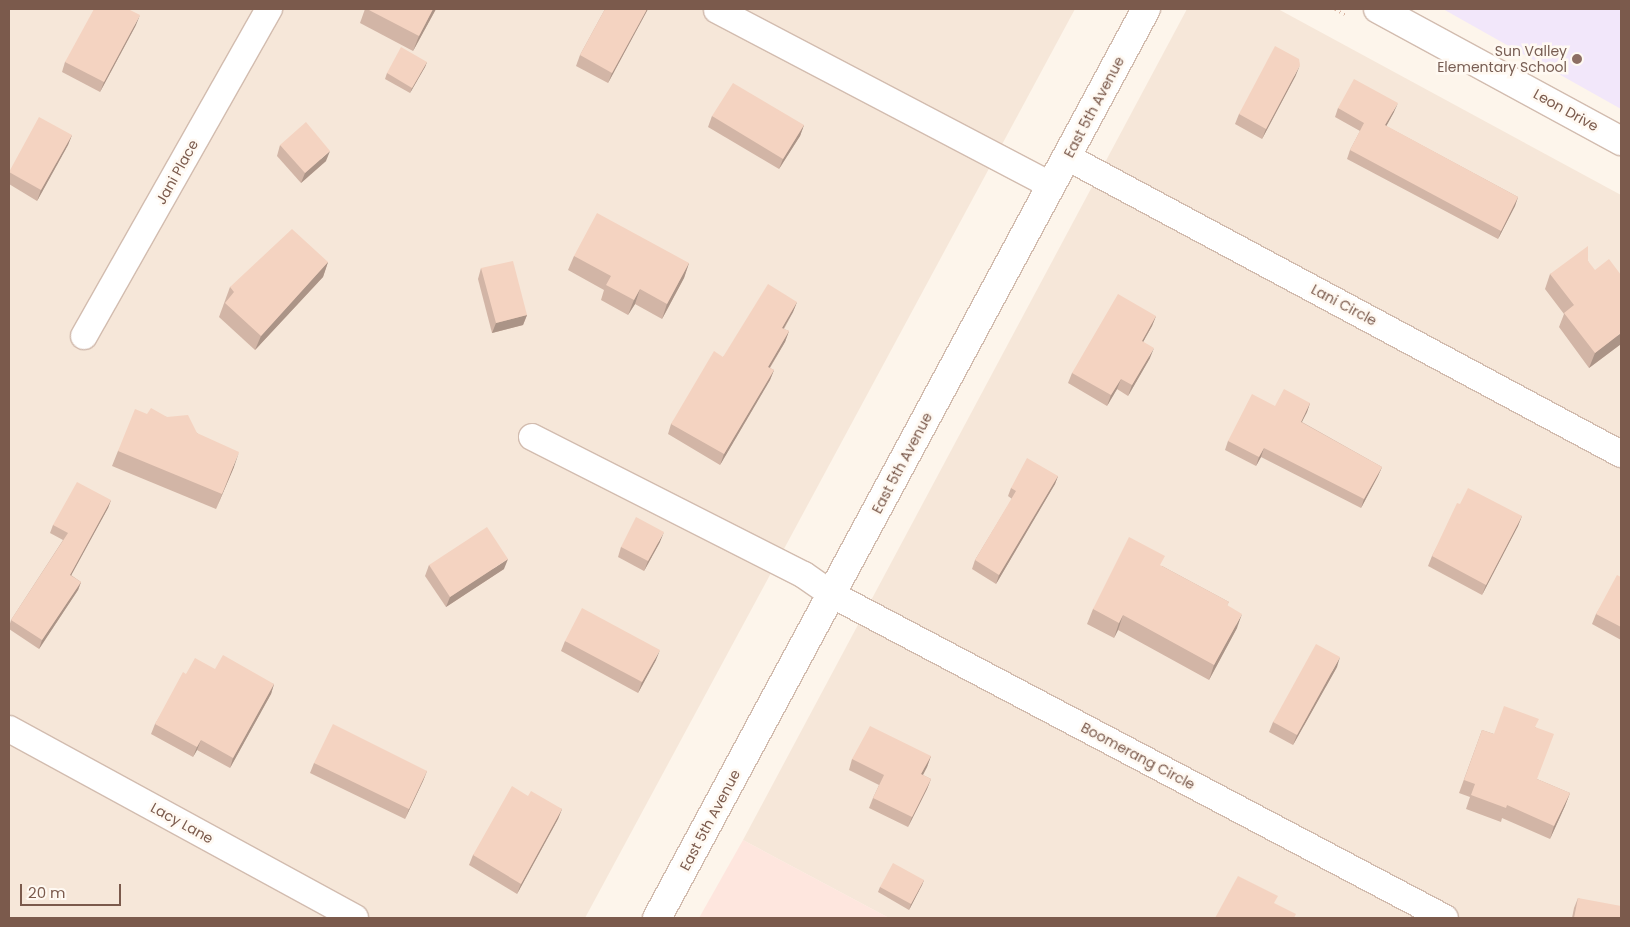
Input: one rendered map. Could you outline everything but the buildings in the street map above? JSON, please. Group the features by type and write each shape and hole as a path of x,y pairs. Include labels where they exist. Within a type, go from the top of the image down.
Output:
{"street":[{"name":"Jani Place","path":"84,336 269,9"},
{"name":"East 5th Avenue","path":"657,918 1146,9"},
{"name":"Leon Drive","path":"1378,9 1621,141"},
{"path":"717,10 1052,186"},
{"name":"Lani Circle","path":"1067,156 1621,454"},
{"name":"Boomerang Circle","path":"532,437 804,575 831,594 1445,918"},
{"name":"Lacy Lane","path":"9,728 355,918"}],"shaded area":[{"path":"9,9 1075,9 585,918 9,918"},
{"path":"1187,9 1278,9 1621,195 1621,918 889,918 743,840"},
{"name":"Sun Valley Elementary School","path":"1443,9 1621,9 1621,109"},
{"path":"743,840 889,918 699,918"}],"place":[{"name":"Sun Valley Elementary School","path":"1577,59"}]}
